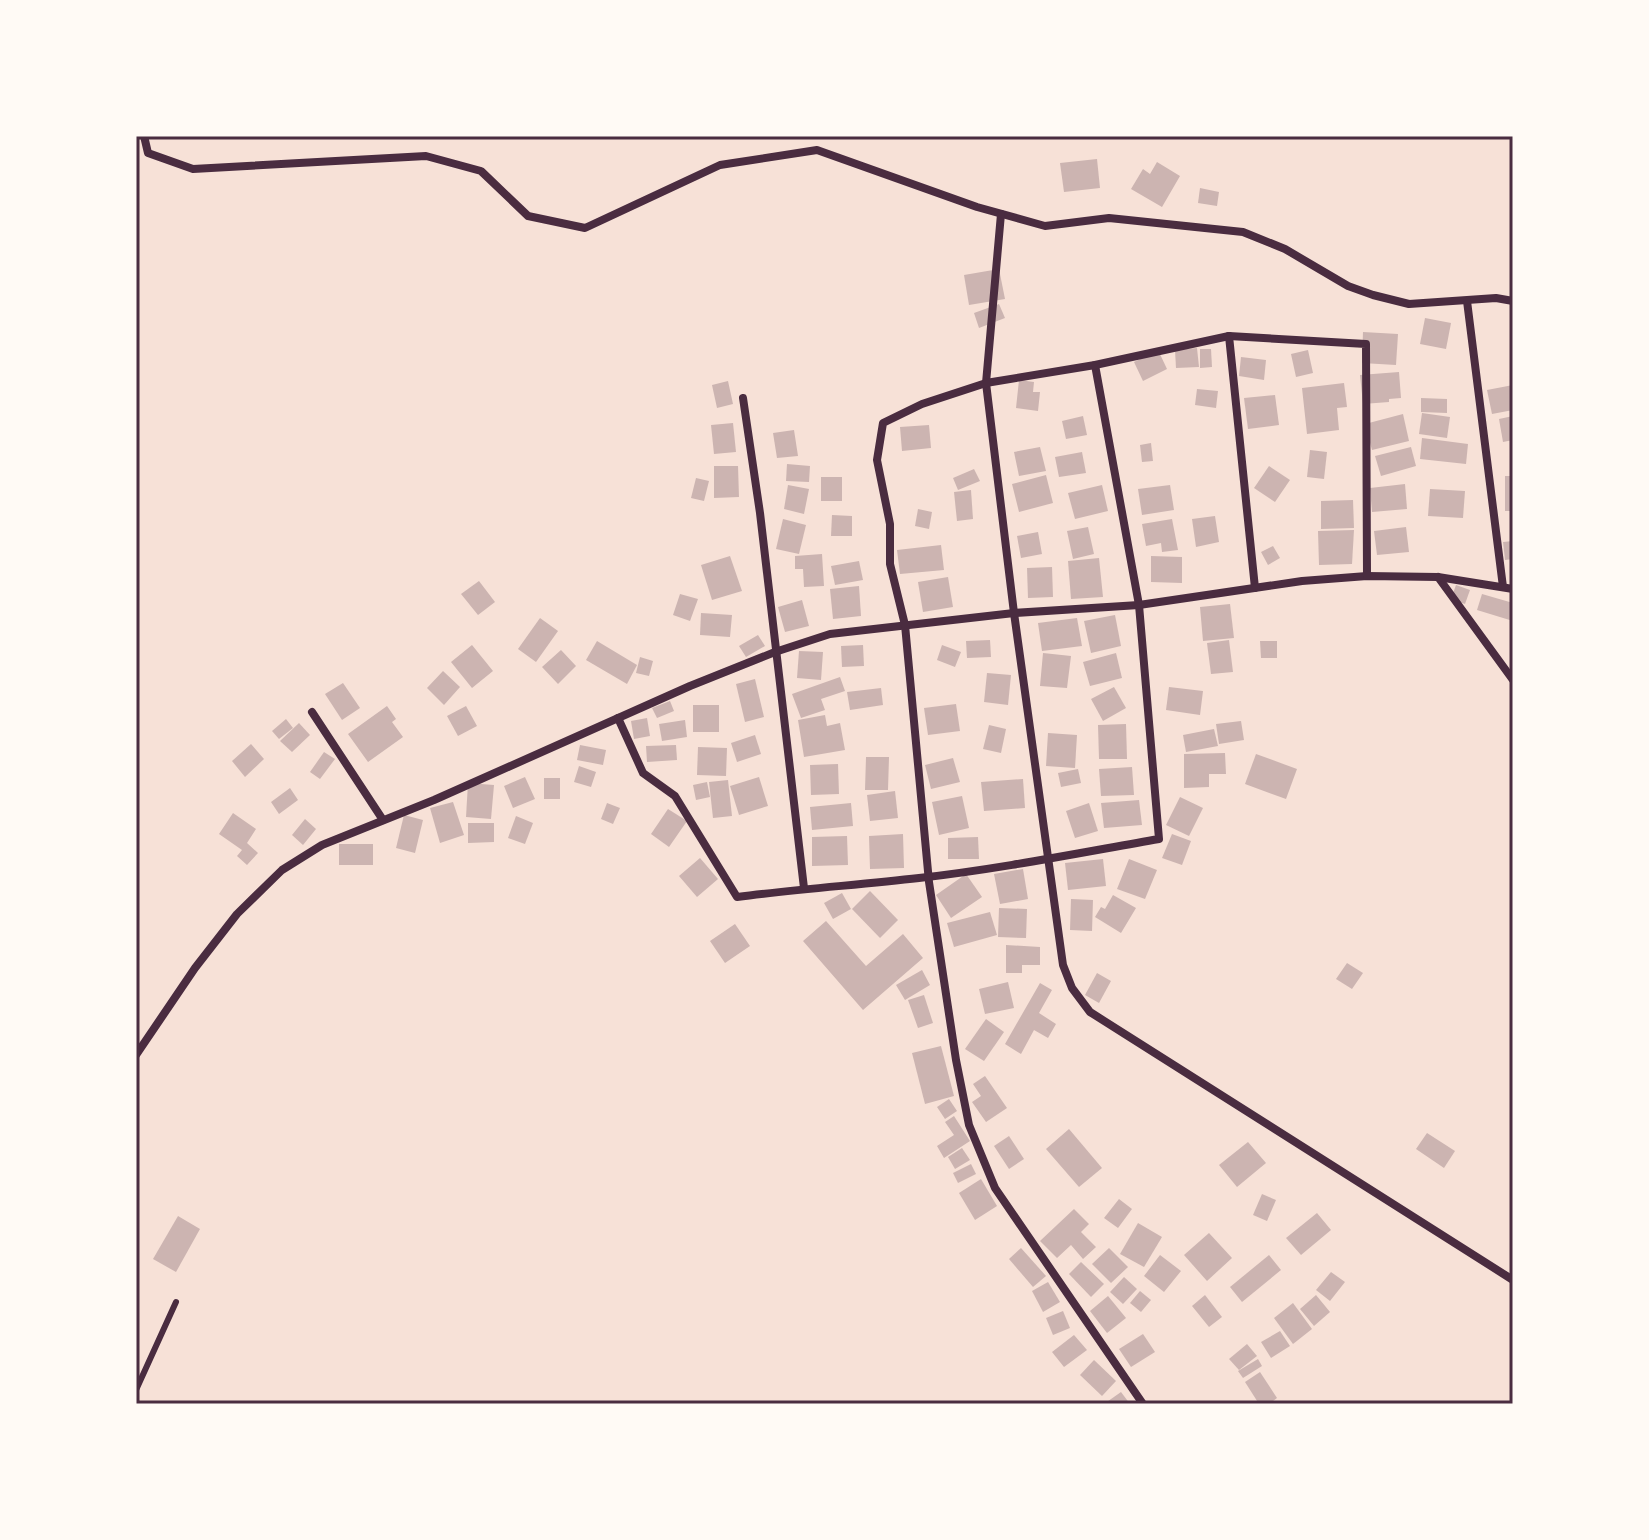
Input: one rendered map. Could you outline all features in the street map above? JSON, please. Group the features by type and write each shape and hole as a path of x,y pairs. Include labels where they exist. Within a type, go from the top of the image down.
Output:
{"street":[{"path":"144,136 148,153 193,169 426,156 481,171 528,216 585,228 720,165 817,150 1001,214 1045,226 1109,218 1243,232 1285,249 1348,286 1373,295 1409,304 1496,298 1513,301"},
{"path":"1001,214 986,383 1014,613 1063,965 1072,988 1090,1012 1513,1280"},
{"path":"1467,301 1503,587"},
{"path":"1229,336 1255,588"},
{"path":"1143,1404 995,1188 969,1125 928,877 905,625 890,564 890,524 877,460 883,423 922,404 986,383 1095,365 1229,336 1366,344 1367,576"},
{"path":"618,718 643,773 675,796 737,897 928,877 1159,839 1139,605 1095,365"},
{"path":"743,398 760,513 804,888"},
{"path":"136,1055 195,968 237,914 282,870 322,845 775,652 830,634 1014,613 1139,605 1367,576 1438,577 1513,589"},
{"path":"1438,577 1513,680"},
{"path":"312,712 383,820"}],"lane":[{"path":"136,1390 176,1302"}],"building":[{"path":"1097,159 1100,188 1064,192 1060,163"},
{"path":"1157,162 1180,176 1162,207 1131,189 1143,169 1150,174"},
{"path":"1200,188 1219,192 1217,206 1198,203"},
{"path":"999,269 1005,299 969,305 964,275"},
{"path":"999,304 1005,318 979,328 974,313"},
{"path":"1425,318 1451,323 1446,349 1420,344"},
{"path":"1363,332 1398,334 1396,365 1362,363"},
{"path":"1197,348 1199,367 1176,368 1175,350"},
{"path":"1200,349 1211,349 1212,367 1200,368"},
{"path":"1158,350 1167,369 1143,381 1134,362"},
{"path":"1308,350 1313,373 1296,377 1291,354"},
{"path":"1241,357 1266,360 1264,380 1239,376"},
{"path":"1399,372 1401,398 1363,404 1360,375"},
{"path":"1019,380 1034,382 1033,392 1040,392 1038,411 1016,408"},
{"path":"728,381 733,404 717,408 712,385"},
{"path":"1344,383 1347,407 1337,408 1339,430 1307,434 1302,388"},
{"path":"1513,385 1513,410 1492,414 1487,390"},
{"path":"1197,389 1218,391 1216,408 1195,405"},
{"path":"1275,395 1279,425 1248,429 1244,398"},
{"path":"1421,398 1447,399 1447,413 1421,412"},
{"path":"1422,413 1450,417 1447,438 1419,434"},
{"path":"1403,414 1409,441 1372,450 1365,424"},
{"path":"1083,416 1087,435 1066,439 1062,421"},
{"path":"1513,416 1513,440 1503,442 1499,419"},
{"path":"733,423 736,452 714,454 711,425"},
{"path":"929,425 931,448 902,451 900,427"},
{"path":"794,430 798,456 777,458 773,433"},
{"path":"1422,438 1468,444 1466,464 1420,459"},
{"path":"1151,443 1153,461 1142,462 1140,445"},
{"path":"1040,447 1046,471 1019,476 1014,452"},
{"path":"1411,447 1416,466 1381,476 1375,456"},
{"path":"1310,450 1327,452 1324,479 1307,477"},
{"path":"1082,452 1086,473 1059,477 1055,457"},
{"path":"787,464 810,466 809,482 786,481"},
{"path":"714,466 738,466 739,497 714,498"},
{"path":"1269,466 1290,480 1275,502 1254,488"},
{"path":"974,469 980,481 958,490 953,478"},
{"path":"1046,475 1053,503 1019,512 1012,484"},
{"path":"1505,476 1513,476 1513,511 1505,511"},
{"path":"821,477 842,477 842,501 821,501"},
{"path":"696,478 709,481 704,501 691,498"},
{"path":"1405,484 1407,509 1372,512 1370,488"},
{"path":"788,485 809,489 804,514 784,509"},
{"path":"1102,485 1108,511 1075,519 1068,493"},
{"path":"1170,485 1174,510 1142,515 1138,489"},
{"path":"1430,489 1465,491 1463,518 1428,516"},
{"path":"971,490 973,519 957,521 954,492"},
{"path":"1353,500 1354,528 1321,529 1321,501"},
{"path":"918,509 932,512 929,529 915,526"},
{"path":"832,515 852,516 852,536 831,536"},
{"path":"1215,516 1219,542 1196,547 1192,519"},
{"path":"783,519 806,525 799,554 776,549"},
{"path":"1172,519 1178,550 1162,552 1161,543 1146,546 1142,524"},
{"path":"1088,527 1094,554 1073,559 1067,531"},
{"path":"1406,527 1409,552 1377,555 1374,531"},
{"path":"1354,530 1352,564 1319,565 1318,531"},
{"path":"1038,532 1042,554 1021,558 1017,536"},
{"path":"1513,541 1513,559 1505,560 1503,542"},
{"path":"941,545 944,570 900,574 897,550"},
{"path":"1273,546 1280,558 1268,565 1261,552"},
{"path":"822,554 824,586 804,587 803,569 795,569 795,556"},
{"path":"730,556 742,591 712,600 701,565"},
{"path":"1151,556 1182,557 1182,583 1151,582"},
{"path":"1099,558 1103,597 1071,599 1068,561"},
{"path":"859,561 863,580 835,585 831,566"},
{"path":"1052,567 1053,597 1028,598 1027,568"},
{"path":"948,577 953,607 923,612 918,582"},
{"path":"479,581 495,602 478,615 461,594"},
{"path":"1456,585 1470,590 1465,604 1451,599"},
{"path":"859,586 861,616 833,619 830,589"},
{"path":"680,594 698,599 690,621 673,615"},
{"path":"1482,594 1513,603 1513,621 1477,610"},
{"path":"802,600 809,626 785,632 778,607"},
{"path":"1230,604 1234,638 1203,641 1200,607"},
{"path":"701,613 732,615 730,637 700,635"},
{"path":"1115,615 1121,646 1091,653 1084,621"},
{"path":"540,618 558,631 536,662 518,649"},
{"path":"1077,618 1082,646 1042,651 1038,623"},
{"path":"758,635 765,646 746,657 739,646"},
{"path":"990,640 991,657 967,658 966,641"},
{"path":"1229,640 1233,672 1211,674 1207,643"},
{"path":"597,641 637,665 627,684 586,660"},
{"path":"1260,641 1277,641 1277,658 1261,658"},
{"path":"472,645 493,671 472,688 451,662"},
{"path":"863,645 864,666 842,667 841,646"},
{"path":"942,645 961,652 955,667 937,660"},
{"path":"561,650 576,666 558,684 542,667"},
{"path":"799,651 823,652 821,680 797,678"},
{"path":"1043,653 1071,656 1067,688 1040,686"},
{"path":"1116,653 1122,678 1090,686 1083,662"},
{"path":"640,657 653,661 649,676 636,673"},
{"path":"443,671 460,687 444,705 427,688"},
{"path":"987,673 1011,675 1008,705 984,702"},
{"path":"840,677 845,691 821,699 825,710 801,718 792,694"},
{"path":"755,679 764,717 745,722 736,684"},
{"path":"343,683 360,708 342,720 325,694"},
{"path":"1114,687 1126,708 1103,721 1091,699"},
{"path":"1169,687 1203,691 1200,715 1166,710"},
{"path":"881,688 883,705 850,710 847,692"},
{"path":"670,701 674,711 657,718 652,708"},
{"path":"956,704 960,731 928,735 924,708"},
{"path":"693,705 719,705 719,732 693,732"},
{"path":"387,706 396,719 392,722 403,737 368,762 348,734"},
{"path":"466,706 477,726 458,736 447,716"},
{"path":"825,715 827,726 840,723 845,750 804,757 798,720"},
{"path":"647,718 650,736 634,739 631,721"},
{"path":"286,719 293,728 279,739 272,731"},
{"path":"685,720 687,737 662,741 659,724"},
{"path":"1241,721 1244,740 1219,744 1216,724"},
{"path":"299,723 310,735 292,752 280,741"},
{"path":"1126,724 1127,759 1099,759 1098,725"},
{"path":"989,725 1006,729 1001,753 983,749"},
{"path":"1214,729 1218,746 1186,752 1183,735"},
{"path":"1048,733 1077,735 1075,768 1046,766"},
{"path":"755,735 761,754 737,762 731,743"},
{"path":"251,744 264,759 245,777 232,761"},
{"path":"580,745 606,750 603,765 577,760"},
{"path":"676,745 677,760 647,762 646,746"},
{"path":"698,747 727,748 726,776 697,775"},
{"path":"324,752 335,759 320,779 310,772"},
{"path":"1225,753 1226,774 1209,774 1209,787 1184,788 1184,754"},
{"path":"1256,754 1297,769 1286,799 1245,784"},
{"path":"866,757 889,757 888,790 865,790"},
{"path":"953,758 960,782 931,789 925,765"},
{"path":"838,764 839,794 811,795 810,765"},
{"path":"579,766 596,772 591,787 574,782"},
{"path":"1132,767 1134,795 1101,796 1099,769"},
{"path":"1078,769 1081,783 1061,787 1058,773"},
{"path":"525,777 535,799 513,808 504,786"},
{"path":"759,777 768,806 739,815 730,786"},
{"path":"544,778 560,778 560,799 544,799"},
{"path":"1023,779 1025,808 984,811 981,782"},
{"path":"728,780 732,816 713,818 709,782"},
{"path":"707,782 710,797 696,800 693,785"},
{"path":"468,783 494,785 491,819 466,817"},
{"path":"290,788 298,800 279,814 271,802"},
{"path":"895,791 898,818 870,821 867,795"},
{"path":"962,796 969,828 939,835 932,802"},
{"path":"1180,797 1203,808 1189,836 1166,825"},
{"path":"1139,800 1142,825 1104,828 1101,803"},
{"path":"453,802 464,835 440,843 430,808"},
{"path":"607,803 620,808 613,824 601,819"},
{"path":"851,803 853,826 812,830 810,807"},
{"path":"1089,803 1098,831 1075,838 1066,811"},
{"path":"668,809 687,821 669,847 651,834"},
{"path":"233,813 256,829 247,843 258,853 247,865 237,856 242,850 219,834"},
{"path":"404,815 423,820 415,853 396,848"},
{"path":"516,816 533,823 525,844 508,838"},
{"path":"305,819 316,829 303,845 292,835"},
{"path":"468,823 494,823 494,842 468,843"},
{"path":"903,834 904,868 870,869 869,836"},
{"path":"1172,834 1191,841 1182,865 1162,858"},
{"path":"847,836 848,865 812,866 812,837"},
{"path":"978,837 979,859 948,859 948,838"},
{"path":"339,844 373,844 373,865 339,865"},
{"path":"700,858 718,879 697,897 679,876"},
{"path":"1103,859 1106,886 1068,890 1065,863"},
{"path":"1129,859 1157,870 1145,899 1117,889"},
{"path":"1023,869 1028,899 1000,904 994,874"},
{"path":"966,874 982,897 951,918 936,895"},
{"path":"870,891 898,920 880,938 852,909"},
{"path":"842,893 851,909 833,919 824,903"},
{"path":"1113,895 1136,908 1121,933 1095,917 1101,907 1105,909"},
{"path":"1071,899 1093,900 1092,931 1070,930"},
{"path":"999,908 1027,909 1026,938 998,937"},
{"path":"990,912 997,935 954,947 947,923"},
{"path":"826,921 866,966 903,934 923,958 863,1010 803,941"},
{"path":"735,924 750,946 725,963 710,941"},
{"path":"1006,945 1040,947 1040,965 1022,965 1022,973 1006,973"},
{"path":"1347,963 1363,973 1352,989 1336,979"},
{"path":"922,970 930,985 905,1000 896,985"},
{"path":"1097,973 1111,981 1099,1003 1085,995"},
{"path":"1008,982 1014,1008 985,1014 979,989"},
{"path":"1040,983 1052,990 1039,1013 1056,1024 1048,1038 1034,1030 1021,1054 1005,1044"},
{"path":"924,995 933,1023 918,1028 908,1000"},
{"path":"986,1019 1004,1032 984,1061 965,1049"},
{"path":"941,1046 954,1096 925,1104 912,1053"},
{"path":"985,1076 1007,1108 986,1122 972,1102 981,1096 973,1084"},
{"path":"949,1099 957,1111 945,1119 937,1107"},
{"path":"954,1116 970,1141 944,1158 937,1146 954,1135 945,1122"},
{"path":"1069,1129 1102,1168 1079,1187 1046,1149"},
{"path":"1427,1133 1455,1151 1444,1168 1416,1149"},
{"path":"1009,1136 1024,1159 1009,1169 994,1146"},
{"path":"1248,1142 1266,1163 1237,1187 1219,1165"},
{"path":"962,1148 970,1160 955,1169 948,1157"},
{"path":"971,1164 976,1174 958,1183 953,1173"},
{"path":"981,1179 997,1206 975,1220 959,1193"},
{"path":"1262,1194 1276,1200 1267,1221 1253,1215"},
{"path":"1119,1199 1132,1209 1118,1228 1104,1218"},
{"path":"1074,1209 1089,1224 1081,1232 1096,1247 1083,1259 1071,1245 1057,1258 1040,1241"},
{"path":"1317,1213 1331,1230 1301,1255 1286,1238"},
{"path":"178,1216 200,1229 176,1272 153,1259"},
{"path":"1138,1223 1162,1237 1144,1267 1120,1254"},
{"path":"1209,1233 1232,1258 1207,1281 1184,1255"},
{"path":"1021,1248 1046,1276 1033,1287 1009,1259"},
{"path":"1109,1248 1128,1267 1111,1283 1092,1264"},
{"path":"1160,1255 1181,1271 1164,1292 1144,1276"},
{"path":"1269,1255 1281,1270 1242,1302 1230,1287"},
{"path":"1081,1262 1104,1284 1091,1297 1069,1274"},
{"path":"1331,1272 1345,1282 1330,1301 1316,1290"},
{"path":"1124,1277 1137,1289 1123,1304 1110,1292"},
{"path":"1048,1282 1060,1302 1043,1312 1032,1291"},
{"path":"1140,1291 1151,1300 1141,1312 1130,1303"},
{"path":"1205,1295 1222,1317 1209,1327 1192,1306"},
{"path":"1316,1295 1330,1312 1314,1326 1300,1309"},
{"path":"1108,1296 1126,1318 1107,1333 1090,1311"},
{"path":"1293,1303 1312,1329 1293,1344 1274,1318"},
{"path":"1063,1311 1070,1328 1053,1335 1046,1318"},
{"path":"1280,1331 1290,1346 1271,1358 1261,1342"},
{"path":"1143,1334 1155,1352 1131,1367 1119,1349"},
{"path":"1074,1335 1087,1350 1064,1367 1052,1352"},
{"path":"1247,1344 1257,1356 1239,1370 1229,1359"},
{"path":"1258,1359 1262,1366 1243,1378 1238,1371"},
{"path":"1094,1360 1116,1381 1102,1396 1080,1375"},
{"path":"1260,1372 1277,1398 1269,1404 1259,1404 1245,1382"},
{"path":"1121,1392 1130,1404 1104,1404"}]}
